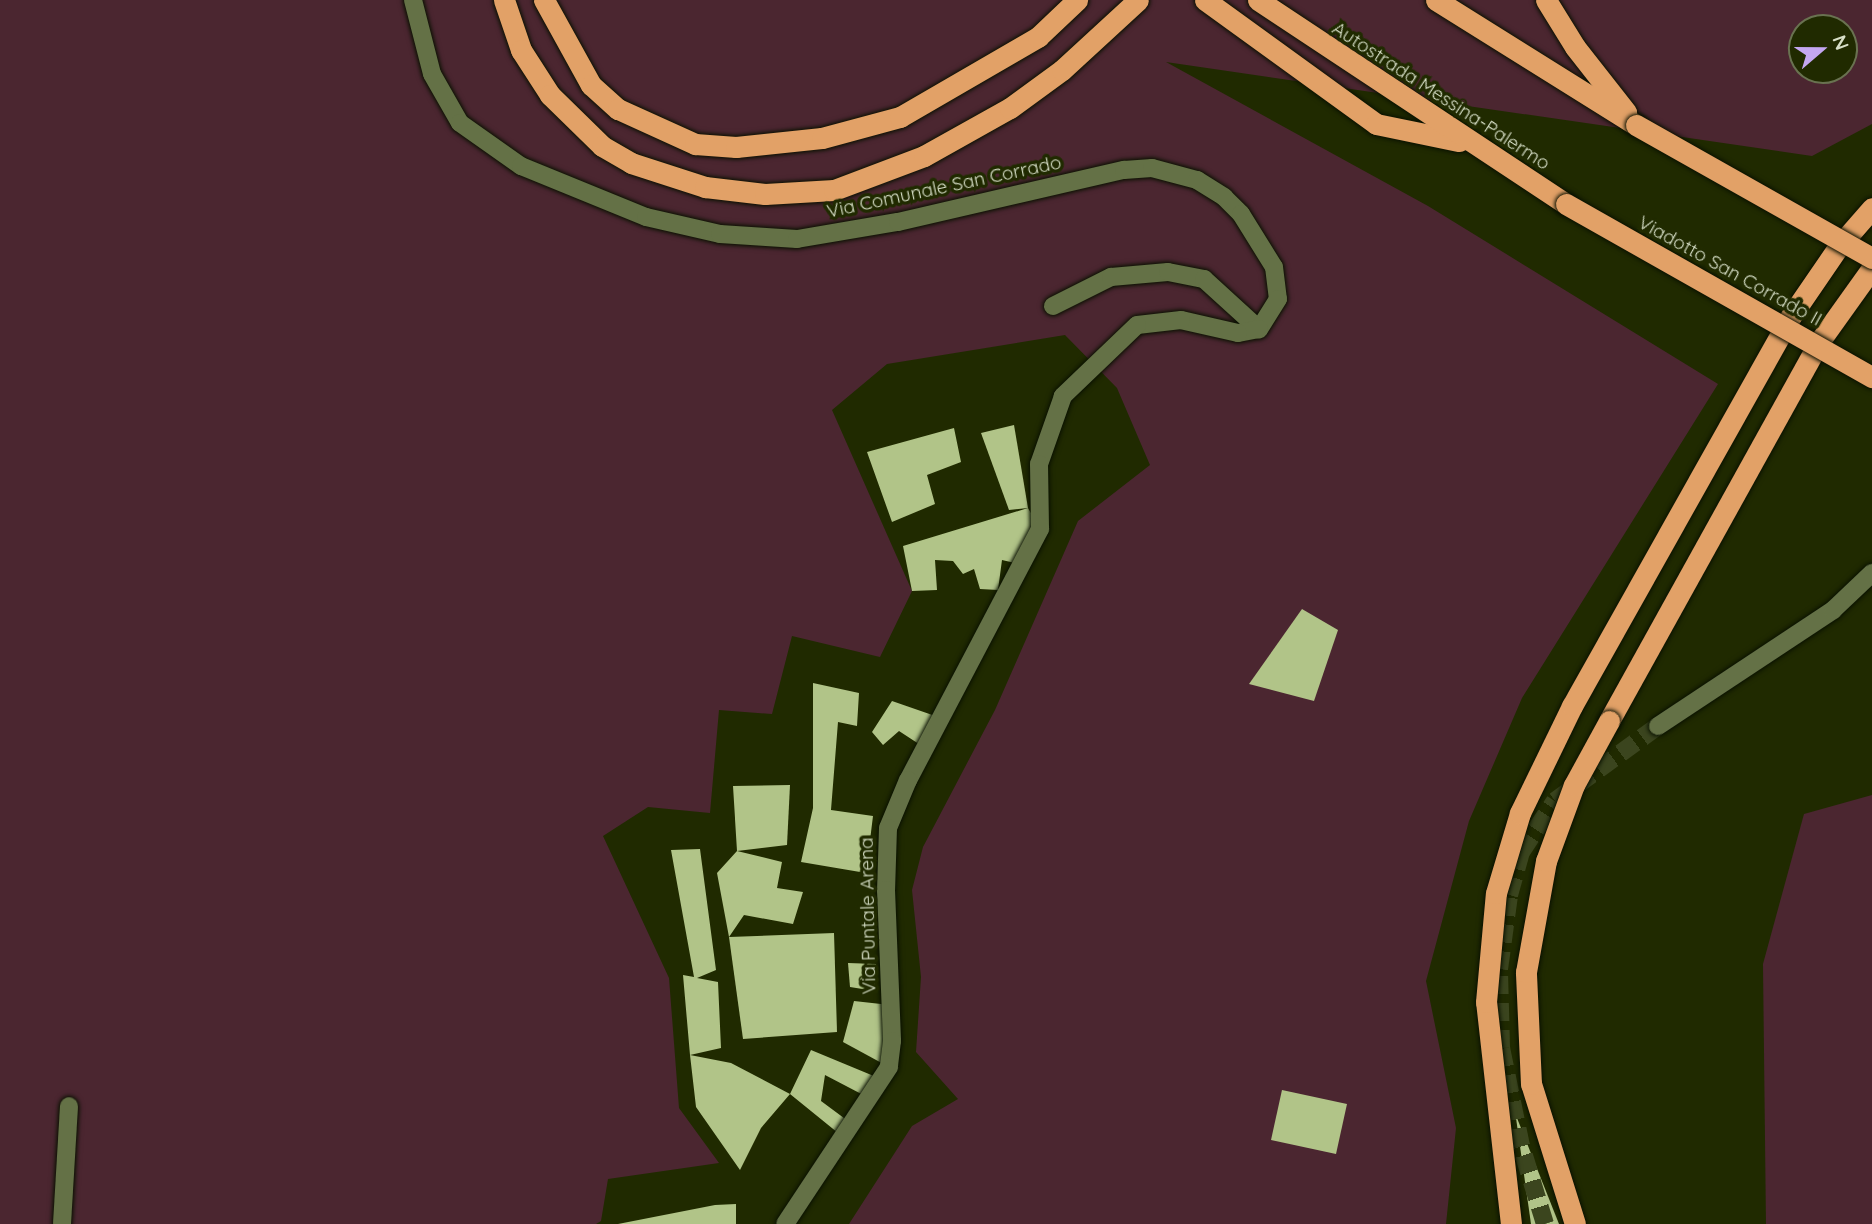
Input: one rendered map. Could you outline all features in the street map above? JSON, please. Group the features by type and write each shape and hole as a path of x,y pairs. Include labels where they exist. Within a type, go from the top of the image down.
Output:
{"highway":[{"path":"503,0 521,50 550,95 602,146 631,163 705,187 765,194 834,190 924,156 1010,108 1062,70 1138,0"},
{"path":"544,0 591,85 618,109 658,131 695,144 736,147 822,138 900,117 1038,37 1077,0"},
{"path":"1205,0 1376,124 1472,143"},
{"name":"Autostrada Messina-Palermo","path":"1258,0 1566,204"},
{"path":"1436,0 1636,125 1872,258"},
{"path":"1546,0 1575,47 1636,125"},
{"name":"Viadotto San Corrado II","path":"1566,204 1872,377"},
{"path":"1511,1224 1489,1051 1486,1002 1489,934 1496,893 1520,813 1572,706 1791,316 1839,246 1872,208"},
{"path":"1575,1224 1531,1084 1526,972 1546,861 1574,785 1609,721 1819,342 1872,268"}],"street":[{"name":"Via Comunale San Corrado","path":"414,0 432,74 460,123 521,166 614,205 720,234 797,239 898,222 1124,170 1152,168 1197,180 1224,197 1264,246 1274,267 1278,299 1259,329"},
{"path":"1053,306 1111,277 1168,272 1204,279 1259,329"},
{"name":"Via Puntale Arena","path":"785,1224 888,1067 892,1041 886,890 888,828 908,780 1040,529 1037,479 1055,412 1068,390 1124,334 1137,325 1164,320 1199,322 1238,333 1259,329"},
{"path":"1658,726 1833,610 1872,573"},
{"path":"62,1224 69,1106"}],"shaded area":[{"path":"0,0 1872,0 1872,124 1812,156 1166,62 1428,206 1718,384 1522,698 1469,821 1426,981 1456,1128 1446,1224 849,1224 912,1126 958,1099 916,1052 921,977 912,890 923,847 995,710 1078,521 1150,465 1117,388 1065,335 887,364 832,410 912,591 880,657 792,636 772,714 719,710 710,813 648,807 603,836 669,978 679,1108 719,1163 608,1179 601,1221 596,1224 0,1224"},
{"path":"1872,795 1872,1224 1766,1224 1763,964 1804,814"}],"building":[{"path":"1014,425 1028,508 1009,510 981,433"},
{"path":"954,428 961,462 927,475 935,504 892,522 867,452"},
{"path":"1028,508 1040,529 1023,565 1002,560 998,590 980,589 974,569 963,574 953,561 935,560 937,590 912,591 903,546"},
{"path":"1302,609 1338,630 1314,701 1249,684"},
{"path":"813,683 859,693 857,726 838,722 831,810 873,816 866,873 801,862 813,808"},
{"path":"892,701 941,718 925,748 899,731 883,745 872,732"},
{"path":"790,785 787,845 737,851 733,786"},
{"path":"700,849 716,970 697,978 718,982 721,1048 690,1055 683,975 694,977 671,850"},
{"path":"737,851 782,862 777,888 803,892 793,924 744,915 729,937 717,873"},
{"path":"834,933 837,1032 743,1039 729,937"},
{"path":"848,963 876,964 875,991 850,987"},
{"path":"854,1001 890,1005 889,1067 843,1042"},
{"path":"811,1050 881,1079 869,1098 825,1075 821,1101 852,1124 843,1137 790,1094"},
{"path":"690,1055 731,1063 790,1094 761,1128 740,1170 696,1107"},
{"path":"1282,1090 1347,1104 1336,1154 1271,1140"},
{"path":"1517,1118 1559,1224 1531,1224"},
{"path":"736,1204 736,1224 618,1224 715,1205"}],"tunnel":[{"path":"1545,1224 1521,1146 1501,1048 1499,969 1509,895 1521,852 1555,801 1658,726"}]}
